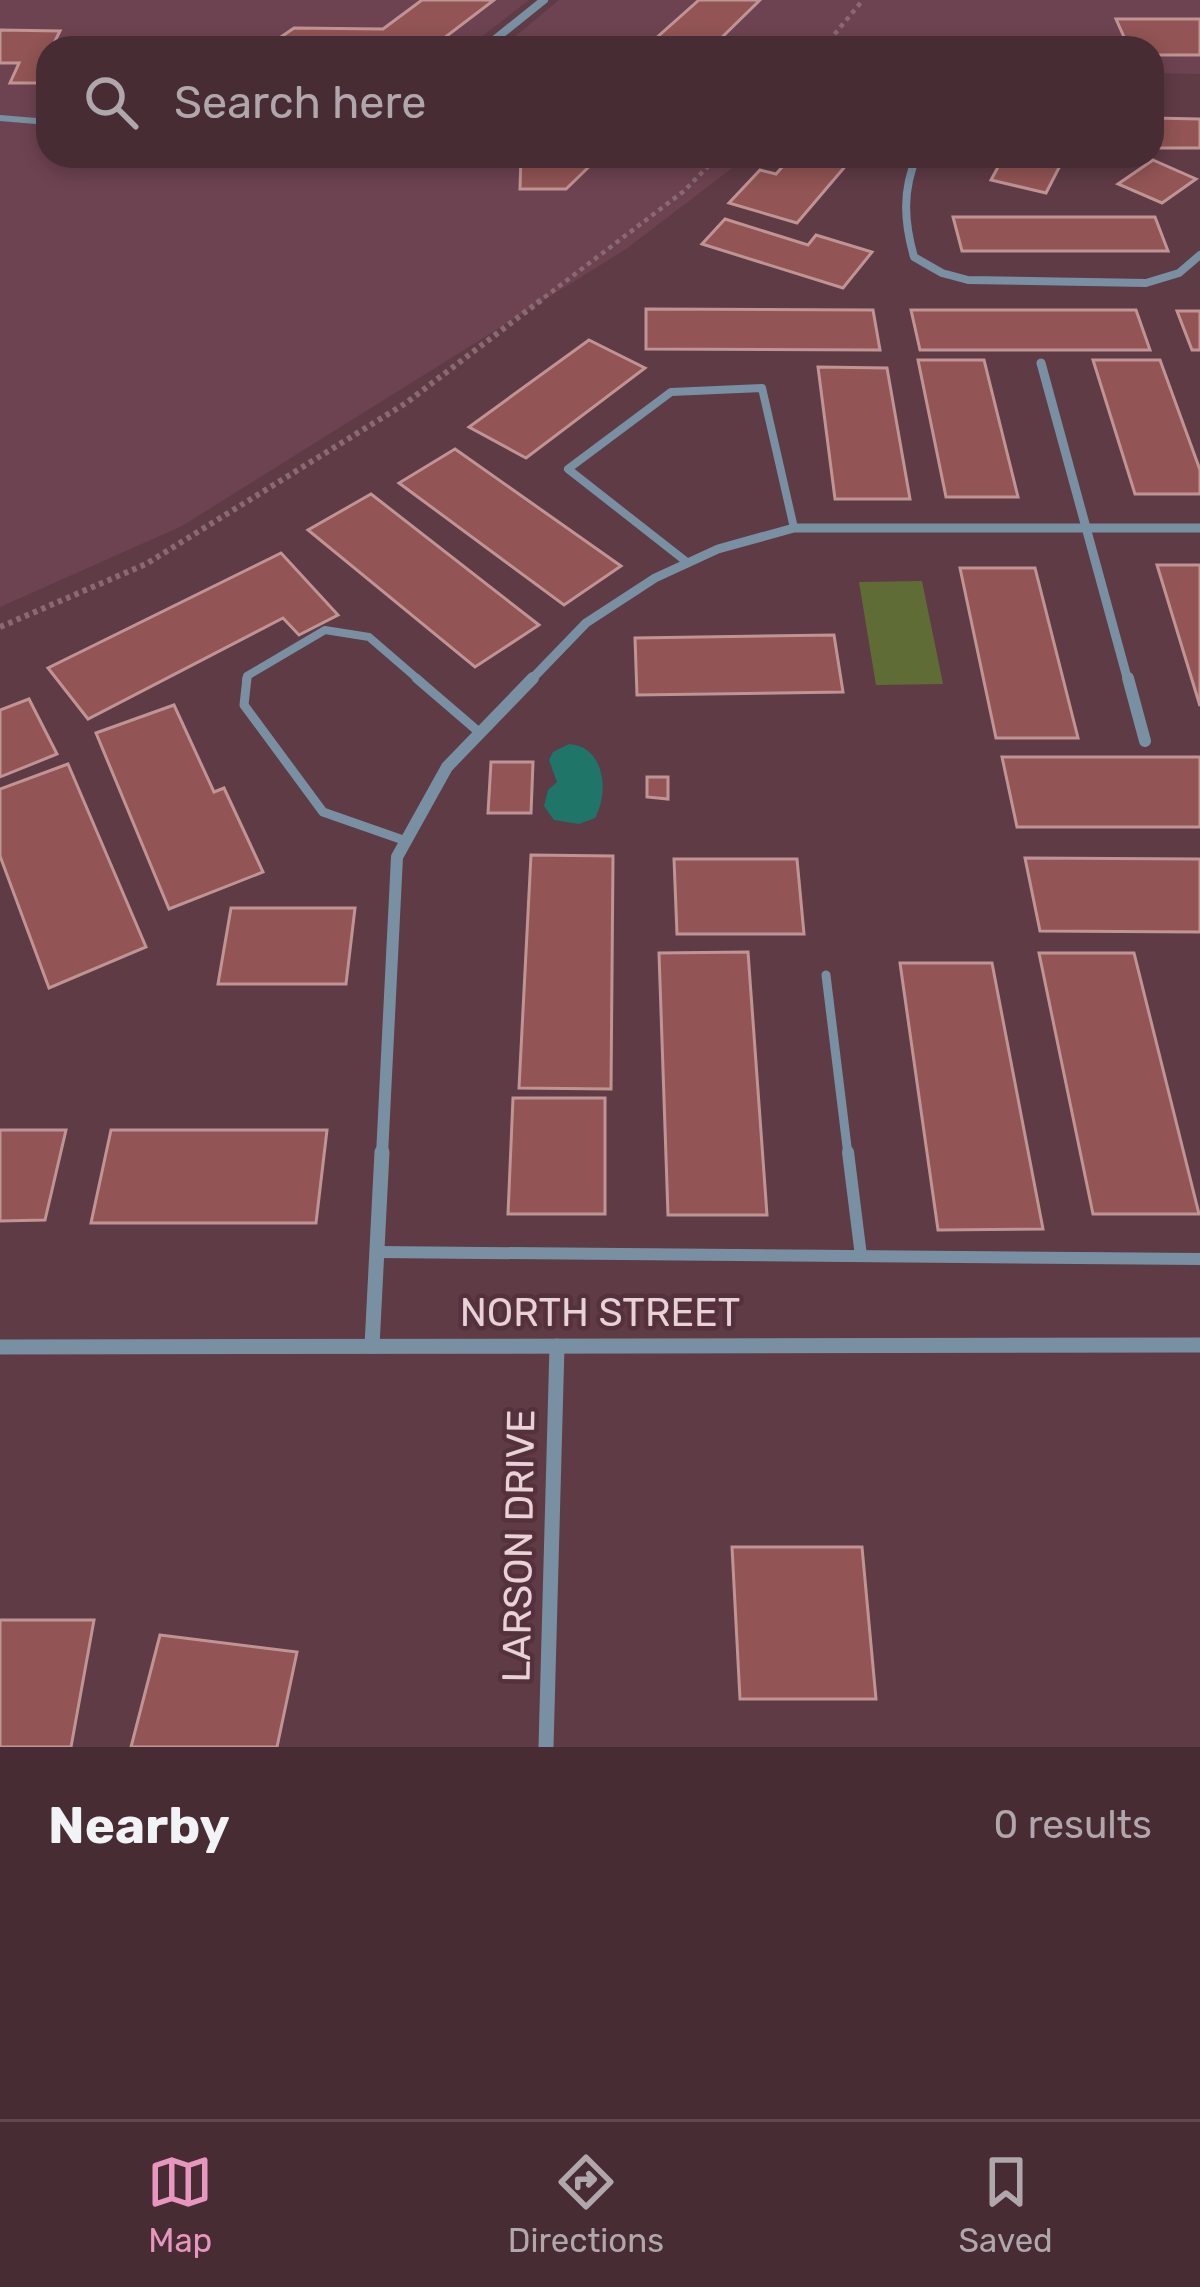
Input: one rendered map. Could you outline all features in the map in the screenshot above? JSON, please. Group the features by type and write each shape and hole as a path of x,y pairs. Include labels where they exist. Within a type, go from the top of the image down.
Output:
{"street":[{"path":"503,36 544,0"},
{"path":"910,168 905,230 914,257 942,273 968,280 1146,283 1178,273 1200,255"},
{"path":"1041,363 1145,741"},
{"path":"372,1346 398,857 448,767 586,623 655,578 718,549 794,528 1200,527"},
{"name":"NORTH STREET","path":"0,1347 1200,1345"},
{"name":"LARSON DRIVE","path":"546,1747 557,1346"}],"lane":[{"path":"0,118 36,121"},
{"path":"688,563 568,469 671,392 762,388 794,528"},
{"path":"406,842 322,812 244,705 248,676 325,630 369,637 480,733"},
{"path":"826,975 861,1256"},
{"path":"376,1252 1200,1258"}],"path":[{"path":"836,36 863,0"},
{"path":"0,627 146,564 406,403 684,191 706,168"}],"shaded area":[{"path":"0,0 529,0 482,36 36,36 36,168 732,168 626,249 182,526 0,607"},
{"path":"559,0 1200,0 1200,74 1164,73 1164,36 516,36"},
{"path":"922,581 943,684 876,685 859,582"},
{"path":"569,744 581,747 597,761 603,783 595,818 579,824 554,820 544,806 548,790 557,782 549,760 553,752"}],"building":[{"path":"422,0 494,0 447,36 282,36 294,28 383,29"},
{"path":"699,0 760,0 723,36 658,36"},
{"path":"1116,19 1200,19 1200,55 1164,55 1164,36 1124,36"},
{"path":"0,30 60,31 58,36 36,36 36,83 10,83 19,63 0,63"},
{"path":"1164,118 1200,119 1200,148 1164,148"},
{"path":"1164,165 1196,179 1162,203 1118,184 1141,168"},
{"path":"521,168 588,168 566,189 520,189"},
{"path":"781,168 844,168 797,223 729,203 760,170 776,174"},
{"path":"998,168 1059,168 1046,193 991,180"},
{"path":"953,217 1155,217 1168,251 962,251"},
{"path":"725,219 808,245 816,235 872,252 843,288 702,244"},
{"path":"646,309 873,310 880,350 646,349"},
{"path":"911,310 1136,310 1150,350 920,350"},
{"path":"1177,311 1200,311 1200,350 1192,350"},
{"path":"589,340 645,368 526,458 469,427"},
{"path":"918,360 984,360 1018,497 946,497"},
{"path":"1093,360 1160,360 1200,470 1200,494 1135,494"},
{"path":"818,367 887,368 910,499 835,499"},
{"path":"455,449 621,566 564,605 399,483"},
{"path":"371,494 539,625 475,667 308,530"},
{"path":"281,553 338,615 299,635 283,618 88,719 48,668"},
{"path":"1157,565 1200,565 1200,706"},
{"path":"960,568 1035,568 1078,738 996,738"},
{"path":"834,635 843,692 637,695 635,638"},
{"path":"29,699 57,754 0,777 0,710"},
{"path":"174,705 214,792 224,788 263,872 169,909 96,733"},
{"path":"1002,757 1200,757 1200,827 1017,827"},
{"path":"491,762 533,762 531,813 488,813"},
{"path":"68,764 146,947 49,988 0,856 0,789"},
{"path":"647,777 668,777 668,799 647,797"},
{"path":"531,855 613,856 611,1089 519,1088"},
{"path":"1025,858 1200,859 1200,932 1040,931"},
{"path":"674,859 797,859 804,934 677,934"},
{"path":"231,908 355,908 346,984 218,984"},
{"path":"748,952 767,1215 668,1215 659,953"},
{"path":"1039,953 1134,953 1199,1214 1093,1214"},
{"path":"900,963 992,963 1043,1229 938,1230"},
{"path":"513,1098 605,1098 605,1214 508,1214"},
{"path":"0,1130 66,1130 45,1220 0,1221"},
{"path":"111,1130 327,1130 316,1223 91,1223"},
{"path":"732,1547 862,1547 876,1699 740,1699"},
{"path":"0,1620 94,1620 71,1747 0,1747"},
{"path":"160,1635 297,1652 277,1747 131,1747"}]}
